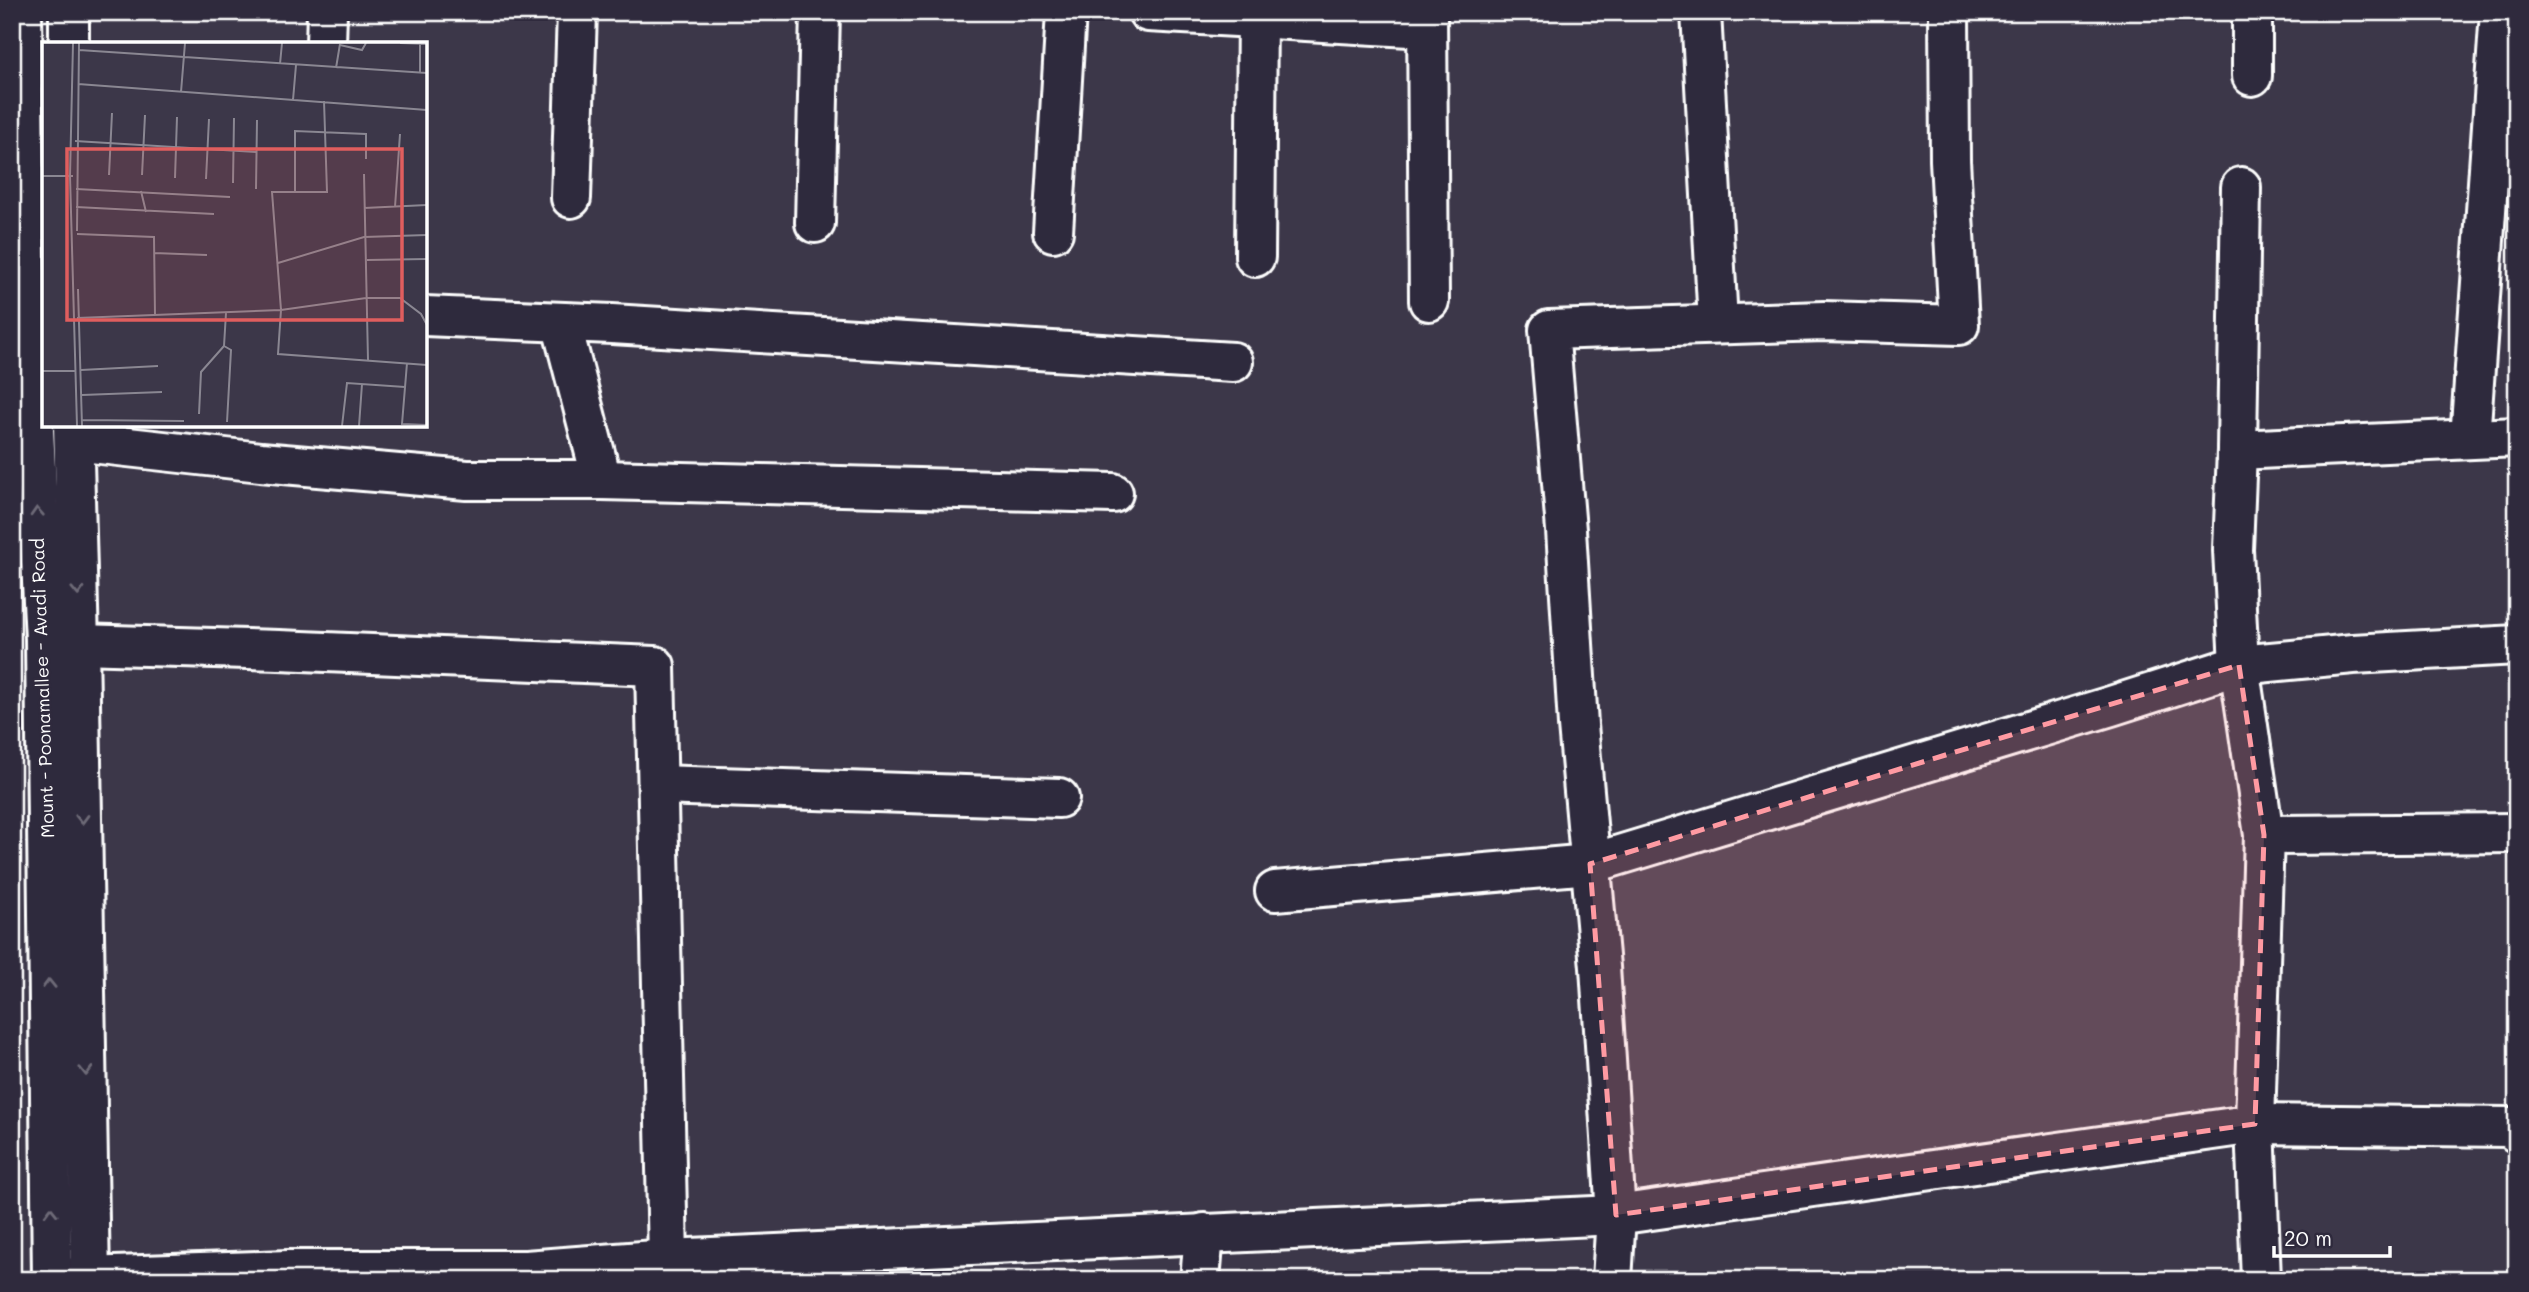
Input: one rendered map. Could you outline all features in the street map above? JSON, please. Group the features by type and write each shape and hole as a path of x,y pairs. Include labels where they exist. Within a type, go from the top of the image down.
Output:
{"street":[{"name":"Mount - Poonamallee - Avadi Road","path":"22,12 33,440 45,639 52,1279"},
{"path":"69,12 69,42"},
{"path":"326,42 327,12"},
{"path":"571,198 577,12"},
{"path":"815,223 820,12"},
{"path":"1053,232 1066,12"},
{"path":"1148,12 1427,20 1429,302"},
{"path":"1701,12 1718,323"},
{"path":"1612,1280 1616,1215 1600,967 1578,725 1566,530 1549,330 1824,321 1959,325 1951,160 1950,12"},
{"path":"2252,12 2252,76"},
{"path":"2470,439 2500,12"},
{"path":"1255,257 1257,15"},
{"path":"2241,187 2233,550 2239,665 2264,835 2255,1124 2261,1280"},
{"path":"427,316 1233,362"},
{"path":"561,322 602,480"},
{"name":"Mount - Poonamallee - Avadi Road","path":"74,433 90,1279"},
{"path":"74,433 261,462 467,480 602,480 1113,493"},
{"path":"2237,450 2517,437"},
{"path":"79,644 655,666 668,1259"},
{"path":"1275,891 1590,864 2239,665 2353,654 2517,645"},
{"path":"658,785 1059,798"},
{"path":"2264,835 2517,833"},
{"path":"52,1279 288,1270 526,1270 668,1259 1616,1215 2255,1124 2509,1127 2517,1133"},
{"path":"1200,1280 1204,1233"}],"highlighted area":[{"path":"2239,665 2264,835 2255,1124 1616,1215 1590,864"}]}
